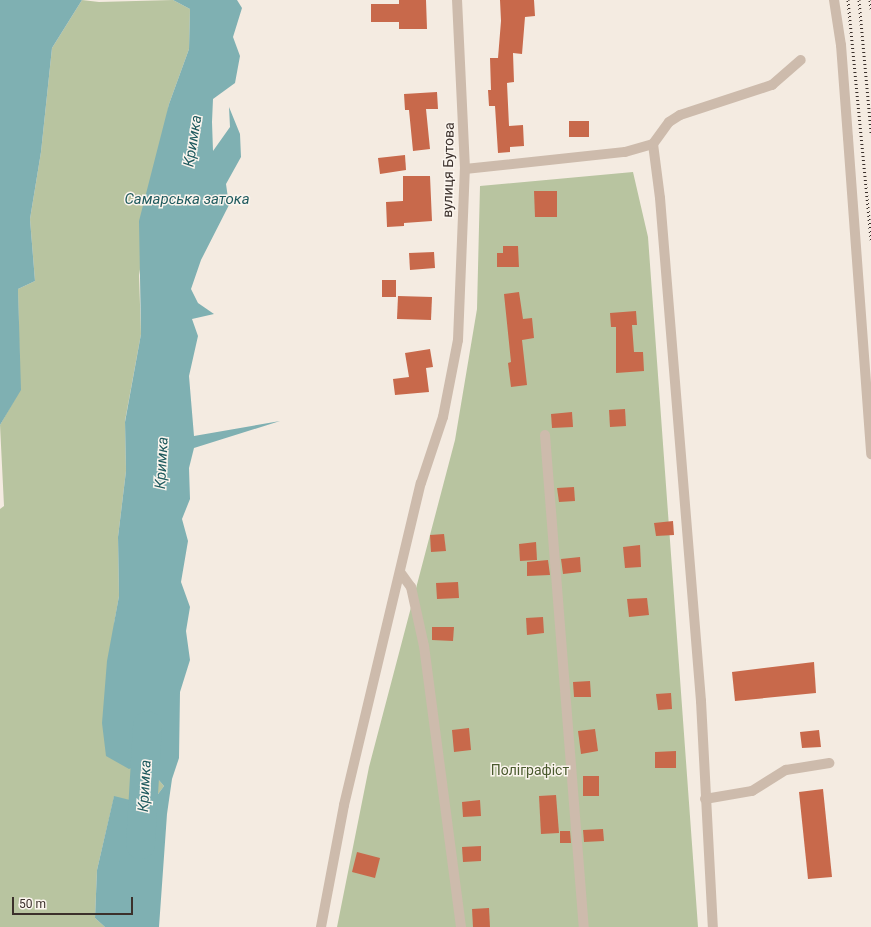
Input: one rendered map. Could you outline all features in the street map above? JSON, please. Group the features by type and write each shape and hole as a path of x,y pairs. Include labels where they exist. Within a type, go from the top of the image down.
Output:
{"street":[{"name":"вулиця Бутова","path":"321,927 344,805 421,483 443,417 458,340 465,170 457,0"},
{"path":"834,0 848,130 871,454"},
{"path":"465,170 624,152 653,144 669,122 680,115 772,85 801,60"},
{"path":"653,144 660,198 701,701 705,799 713,927"},
{"path":"545,435 584,927"},
{"path":"400,572 411,587 424,646 461,927"},
{"path":"705,799 752,791 786,770 829,763"}],"green space":[{"path":"82,0 99,2 173,0 190,9 189,49 169,104 139,275 141,334 125,421 126,471 118,537 119,596 114,624 144,763 164,786 150,805 114,797 97,870 95,918 105,927 0,927 0,509 4,506 0,425 20,390 18,289 35,281 30,219 41,152 52,48"},
{"name":"Поліграфіст","path":"633,172 648,237 698,927 337,927 369,767 455,440 477,309 480,186"}],"water":[{"path":"0,0 82,0 52,48 41,152 30,219 35,281 18,289 21,390 0,425"},
{"name":"Самарська затока","path":"173,0 237,0 242,8 233,37 240,56 235,83 213,99 212,122 213,151 230,127 229,107 240,134 241,157 226,184 229,205 201,260 191,289 198,303 214,314 192,319 198,336 189,376 194,436 280,421 194,448 189,468 190,499 182,519 188,541 181,582 190,607 186,631 190,660 180,692 179,758 172,779 167,814 159,927 105,927 95,918 97,870 114,796 150,805 164,786 144,763 129,769 106,756 102,723 107,661 119,596 118,537 126,471 125,422 141,334 139,221 169,104 189,49 190,9"}],"building":[{"path":"399,0 426,0 427,29 399,29 399,22 371,22 371,4 399,4"},
{"path":"500,0 534,0 535,16 525,17 522,54 513,53 514,82 507,83 509,126 523,125 524,146 510,147 510,152 498,153 495,106 489,106 488,90 491,90 490,58 498,58 501,21"},
{"path":"437,92 438,109 426,109 430,149 413,151 409,110 405,110 404,94"},
{"path":"569,121 589,121 589,137 569,137"},
{"path":"405,155 406,170 380,174 378,158"},
{"path":"403,176 430,176 432,221 404,223 404,226 387,227 386,202 403,201"},
{"path":"534,191 557,191 557,217 535,217"},
{"path":"503,246 518,246 519,267 497,267 497,253 503,253"},
{"path":"434,252 435,268 410,270 409,253"},
{"path":"382,280 396,280 396,297 382,297"},
{"path":"519,292 523,319 532,318 534,338 522,340 527,385 511,387 508,363 511,362 504,294"},
{"path":"398,296 432,297 431,320 397,319"},
{"path":"636,311 637,325 632,325 634,352 643,352 644,371 616,373 616,327 611,327 610,313"},
{"path":"430,349 433,367 426,368 429,392 395,395 393,379 409,377 405,353"},
{"path":"625,409 626,426 610,427 609,410"},
{"path":"572,412 573,427 552,428 551,414"},
{"path":"574,487 575,501 559,502 557,488"},
{"path":"673,521 674,535 656,536 654,523"},
{"path":"444,534 446,551 431,552 430,535"},
{"path":"536,542 537,560 520,561 519,544"},
{"path":"640,545 641,567 625,568 623,547"},
{"path":"580,557 581,572 563,574 561,559"},
{"path":"548,560 550,575 527,576 527,562"},
{"path":"458,582 459,598 437,599 436,583"},
{"path":"647,598 649,615 629,617 627,599"},
{"path":"543,617 544,633 527,635 526,618"},
{"path":"432,627 454,627 453,641 432,640"},
{"path":"814,662 816,693 735,701 732,672"},
{"path":"590,681 591,697 574,697 573,682"},
{"path":"671,693 672,709 658,710 656,694"},
{"path":"469,728 471,750 454,752 452,730"},
{"path":"595,729 598,751 581,754 578,731"},
{"path":"819,730 821,747 802,748 800,732"},
{"path":"676,751 676,768 655,768 655,752"},
{"path":"583,776 599,776 599,796 583,796"},
{"path":"823,789 832,877 808,879 799,792"},
{"path":"556,795 559,833 541,834 539,796"},
{"path":"480,800 481,816 463,817 462,802"},
{"path":"603,829 604,841 584,842 583,830"},
{"path":"560,831 570,831 571,843 560,843"},
{"path":"481,846 481,861 463,862 462,847"},
{"path":"357,852 380,858 375,878 352,872"},
{"path":"489,908 490,927 473,927 472,909"}],"waterway":[{"name":"Кримка","path":"140,844 147,725"}],"railway":[{"path":"848,0 871,240"},
{"path":"859,0 871,133"},
{"path":"870,0 871,9"}]}
